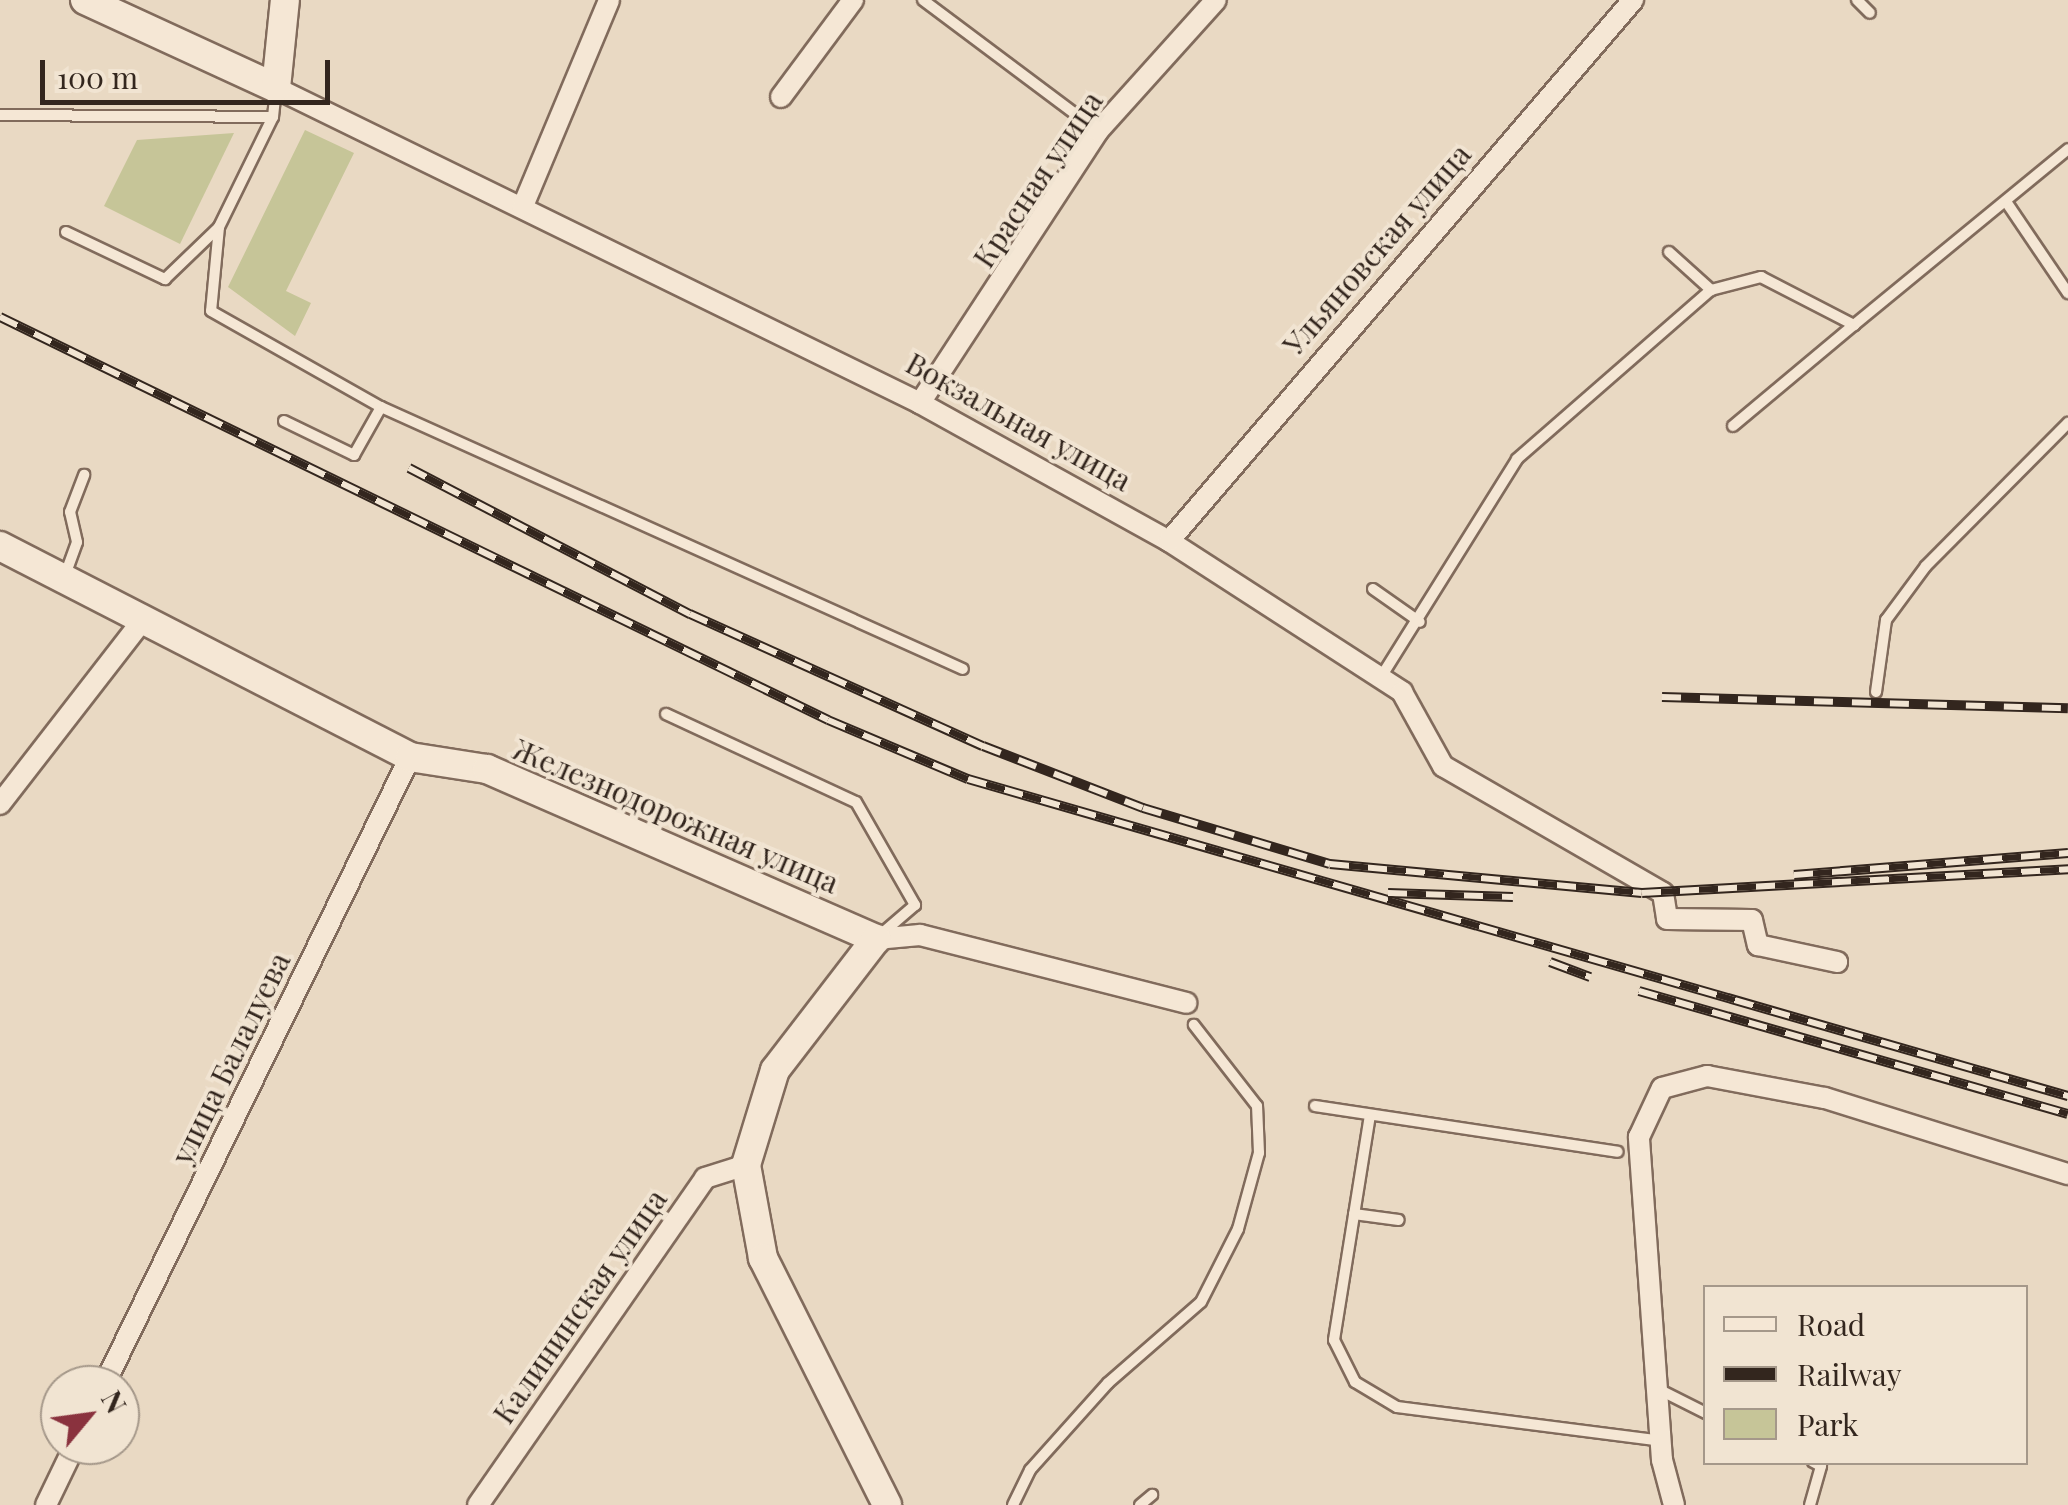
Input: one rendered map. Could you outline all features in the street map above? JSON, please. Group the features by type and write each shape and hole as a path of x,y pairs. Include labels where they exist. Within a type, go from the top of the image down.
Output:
{"street":[{"name":"Вокзальная улица","path":"86,0 523,206 920,402 1169,541 1381,677 1402,692 1444,766 1662,893 1668,919 1752,920 1758,945 1837,962"},
{"path":"276,88 285,0"},
{"path":"523,206 609,0"},
{"path":"782,97 853,0"},
{"name":"Красная улица","path":"920,402 1098,131 1216,0"},
{"name":"Ульяновская улица","path":"1169,541 1632,0"},
{"name":"Железнодорожная улица","path":"0,546 141,622 410,757 487,769 876,938 920,935 1186,1002"},
{"path":"0,804 141,622"},
{"name":"улица Балалуева","path":"114,1365 410,757"},
{"path":"876,938 775,1070 746,1165 764,1258 887,1505"},
{"path":"1674,1505 1661,1441 1639,1137 1662,1088 1707,1076 1824,1098 2068,1174"},
{"name":"Калининская улица","path":"478,1505 704,1178 746,1165"},
{"path":"46,1505 65,1465"}],"lane":[{"path":"923,0 1098,131"},
{"path":"1857,0 1870,13"},
{"path":"276,88 273,117 220,227 211,310 381,408 964,669"},
{"path":"0,116 273,117"},
{"path":"1733,426 2068,150"},
{"path":"2007,203 2068,292"},
{"path":"66,232 165,278 220,227"},
{"path":"1669,252 1710,290"},
{"path":"1381,677 1420,622 1424,600 1517,459 1710,290 1762,276 1854,325"},
{"path":"284,420 354,455 381,408"},
{"path":"1876,692 1886,620 1926,566 2068,423"},
{"path":"64,580 77,542 70,512 84,475"},
{"path":"1373,590 1420,622"},
{"path":"666,714 856,802 892,850 915,904 876,938"},
{"path":"1013,1505 1030,1470 1108,1384 1201,1302 1238,1228 1258,1153 1257,1106 1194,1026"},
{"path":"1315,1106 1618,1152"},
{"path":"1370,1115 1334,1340 1366,1393 1397,1407 1661,1441"},
{"path":"1354,1214 1399,1220"},
{"path":"1658,1389 1703,1412"},
{"path":"1810,1505 1819,1465"},
{"path":"1140,1505 1152,1494"}],"green space":[{"path":"305,130 354,153 286,291 311,303 295,336 228,287"},
{"path":"234,133 180,244 104,206 137,140"}],"railway":[{"path":"0,317 828,720 968,779 2068,1096"},
{"path":"409,468 690,614 983,746 1143,808 1330,864 1642,893 2068,869"},
{"path":"1662,697 2068,708"},
{"path":"1794,875 2068,853"},
{"path":"1388,893 1513,897"},
{"path":"1550,962 1590,977"},
{"path":"1639,991 2068,1114"}]}
